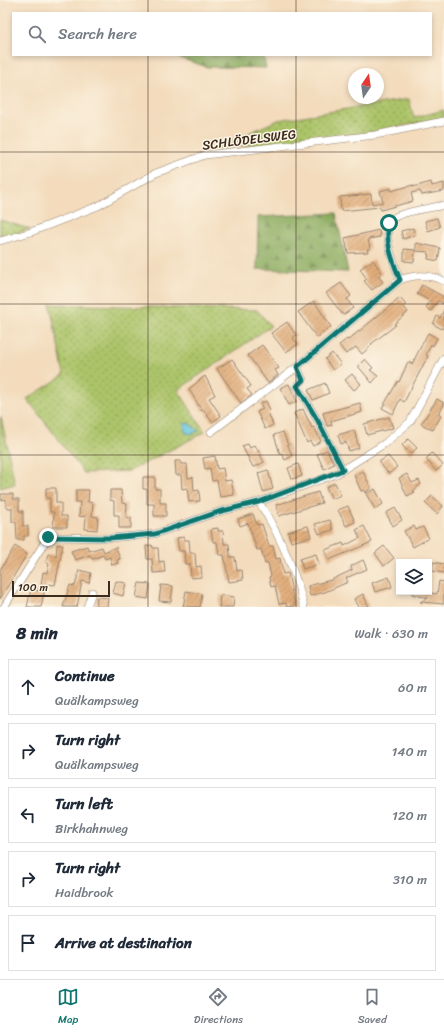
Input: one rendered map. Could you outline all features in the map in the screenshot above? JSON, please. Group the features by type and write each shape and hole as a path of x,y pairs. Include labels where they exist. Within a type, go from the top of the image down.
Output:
{"street":[{"name":"SCHLÖDELSWEG","path":"0,241 31,232 98,206 156,173 205,155 375,135 444,121"},
{"path":"400,280 393,260 387,230 389,223 396,216 444,205"},
{"path":"210,432 297,367 400,280 411,276 425,275 444,281"},
{"path":"4,607 48,537 110,538 148,535 218,512 259,502 343,470 384,444 404,429 410,422 444,358"},
{"path":"297,367 303,380 297,386 318,421 343,470"},
{"path":"259,502 276,529 288,556 298,583 304,607"},
{"path":"87,607 92,592"}],"green space":[{"path":"173,56 263,56 266,68 207,67"},
{"path":"409,99 414,118 444,110 444,118 362,134 213,149 278,120"},
{"path":"336,213 348,272 257,269 258,217"},
{"path":"0,220 30,229 0,238"},
{"path":"50,304 257,310 271,326 178,390 205,432 130,471 84,473 27,399 64,375"},
{"path":"1,417 15,484 0,488 0,418"}],"water":[{"path":"188,423 199,431 190,434 185,432 184,424"}],"building":[{"path":"431,182 432,186 444,183 444,191 422,195 420,191 411,193 413,201 381,210 380,207 341,211 340,197 371,194 372,204 383,202 380,191 391,188 391,191"},
{"path":"437,218 440,227 428,231 425,221"},
{"path":"413,228 415,235 403,239 401,231"},
{"path":"379,230 380,237 368,239 370,249 367,249 368,252 348,253 345,238"},
{"path":"416,243 440,248 438,261 428,259 429,252 416,251"},
{"path":"404,249 415,250 414,262 404,261"},
{"path":"373,260 382,273 378,276 383,282 372,290 364,281 367,279 360,269"},
{"path":"341,283 351,296 347,299 353,308 343,315 326,293"},
{"path":"422,285 444,297 444,304 438,301 431,311 426,308 430,301 417,294"},
{"path":"400,298 406,305 404,307 408,312 394,324 396,325 371,344 372,345 362,354 356,347 346,354 339,345 347,339 348,340"},
{"path":"314,301 331,327 317,338 298,312"},
{"path":"444,310 444,326 442,329 433,324 437,316 440,318"},
{"path":"287,322 296,335 293,338 298,344 286,352 271,333"},
{"path":"428,333 437,338 433,346 431,344 426,355 428,356 404,402 400,399 393,414 382,408 398,381 399,382 408,362 412,364"},
{"path":"262,345 279,368 275,370 278,375 268,383 248,355"},
{"path":"332,353 341,364 333,370 325,359"},
{"path":"232,359 251,386 247,389 252,395 241,403 217,369"},
{"path":"365,359 373,368 370,370 378,376 372,383 358,366"},
{"path":"352,374 361,384 354,390 345,380"},
{"path":"205,376 215,395 209,398 221,416 212,422 204,410 202,411 189,389"},
{"path":"325,383 329,393 313,400 308,390"},
{"path":"289,384 297,401 289,405 280,388"},
{"path":"437,399 444,403 444,405 438,414 441,416 433,430 421,424"},
{"path":"266,401 270,410 268,412 273,425 265,429 257,412 263,409 260,404"},
{"path":"360,403 362,412 331,421 332,425 327,426 323,413"},
{"path":"303,409 312,428 314,427 321,441 313,446 310,441 307,443 294,413"},
{"path":"389,417 393,428 367,435 364,424"},
{"path":"354,430 359,448 349,451 346,442 341,444 338,435"},
{"path":"283,432 292,456 285,460 282,453 280,454 274,435"},
{"path":"408,439 417,448 410,454 402,445"},
{"path":"248,444 250,448 255,445 264,462 253,467 242,446"},
{"path":"327,450 334,464 324,469 317,454"},
{"path":"432,453 443,465 436,471 426,459"},
{"path":"215,456 217,469 223,468 225,481 231,480 234,495 220,497 217,480 212,481 210,468 205,469 203,458"},
{"path":"388,456 397,467 390,473 388,473 379,462"},
{"path":"175,461 181,461 181,464 187,464 188,478 193,477 194,491 199,490 200,501 189,502 187,488 182,489 181,475 176,475"},
{"path":"298,464 302,476 292,479 288,468"},
{"path":"268,470 273,489 263,492 258,473"},
{"path":"363,471 371,488 365,493 364,490 361,491 354,475"},
{"path":"407,474 412,483 419,480 421,484 413,491 415,492 407,496 399,478"},
{"path":"143,477 155,477 155,489 160,489 160,503 166,503 166,516 154,516 154,504 147,504 147,489 143,489"},
{"path":"335,483 341,495 332,499 326,487"},
{"path":"46,488 56,488 56,503 61,503 61,516 67,516 67,527 53,527 54,512 50,512 50,498 46,498"},
{"path":"375,489 383,504 375,509 366,494"},
{"path":"76,490 89,490 88,502 93,503 92,516 98,517 97,530 85,529 86,517 79,516 80,502 76,502"},
{"path":"110,490 121,490 122,503 127,504 126,517 131,518 131,528 119,528 119,515 114,515 114,501 110,500"},
{"path":"318,492 322,503 279,516 276,505"},
{"path":"1,494 13,494 13,499 19,499 19,511 23,511 23,526 28,526 28,536 24,536 24,540 17,540 16,522 12,522 12,508 6,508 6,499 1,500"},
{"path":"432,496 443,506 437,514 425,503"},
{"path":"348,506 355,522 346,526 338,510"},
{"path":"395,508 402,520 393,526 386,513"},
{"path":"253,514 257,525 262,524 269,546 273,546 276,559 280,558 283,574 288,573 295,606 287,607 286,603 279,604 275,586 271,587 269,577 271,576 268,563 265,564 261,549 257,550 248,523 240,526 238,519"},
{"path":"330,520 333,530 319,534 315,524"},
{"path":"308,526 311,537 291,542 288,532"},
{"path":"364,526 372,542 329,560 325,550 343,543 344,546 360,538 356,530"},
{"path":"414,526 416,530 423,527 429,538 413,547 404,531"},
{"path":"218,528 218,531 223,531 224,544 229,544 230,557 235,557 237,571 242,570 243,580 229,582 224,555 219,555 217,542 213,542 211,529"},
{"path":"184,537 184,540 189,540 190,553 195,553 196,567 201,566 202,577 191,578 190,564 185,564 184,551 179,551 177,538"},
{"path":"57,544 63,545 55,585 46,584 41,607 27,607 31,589 40,591 43,572 47,573 49,564 46,562 48,554 56,556"},
{"path":"152,545 153,548 158,548 159,562 164,561 165,572 153,573 152,559 147,559 146,546"},
{"path":"15,546 27,554 0,599 0,570"},
{"path":"87,546 89,551 102,547 104,552 116,547 120,559 117,560 118,563 112,565 110,557 105,559 103,555 92,559 90,555 75,560 71,551"},
{"path":"384,546 394,558 384,566 375,553"},
{"path":"316,554 319,564 303,569 300,559"},
{"path":"363,560 367,569 346,578 348,582 325,592 310,596 308,586 331,580 352,570 351,566"},
{"path":"433,562 444,564 444,573 432,571"},
{"path":"79,570 91,573 89,583 82,581 77,607 63,607 70,585 75,586"},
{"path":"389,577 392,587 375,592 372,583"},
{"path":"116,581 126,583 123,596 113,593"},
{"path":"439,581 444,582 444,604 420,602 428,598 416,595 432,595 432,593 437,594"},
{"path":"139,583 150,584 148,599 136,597"},
{"path":"161,585 173,586 171,602 159,601"},
{"path":"186,591 202,594 200,607 183,607"},
{"path":"363,594 369,607 358,607 354,599"},
{"path":"220,595 234,597 233,607 219,607"},
{"path":"97,597 108,598 107,607 96,607"}],"route":[{"path":"48,537 110,538 155,534 218,512 259,502 336,474 343,470 318,421 297,386 303,380 297,367 400,280 393,260 387,230 389,223"}]}
